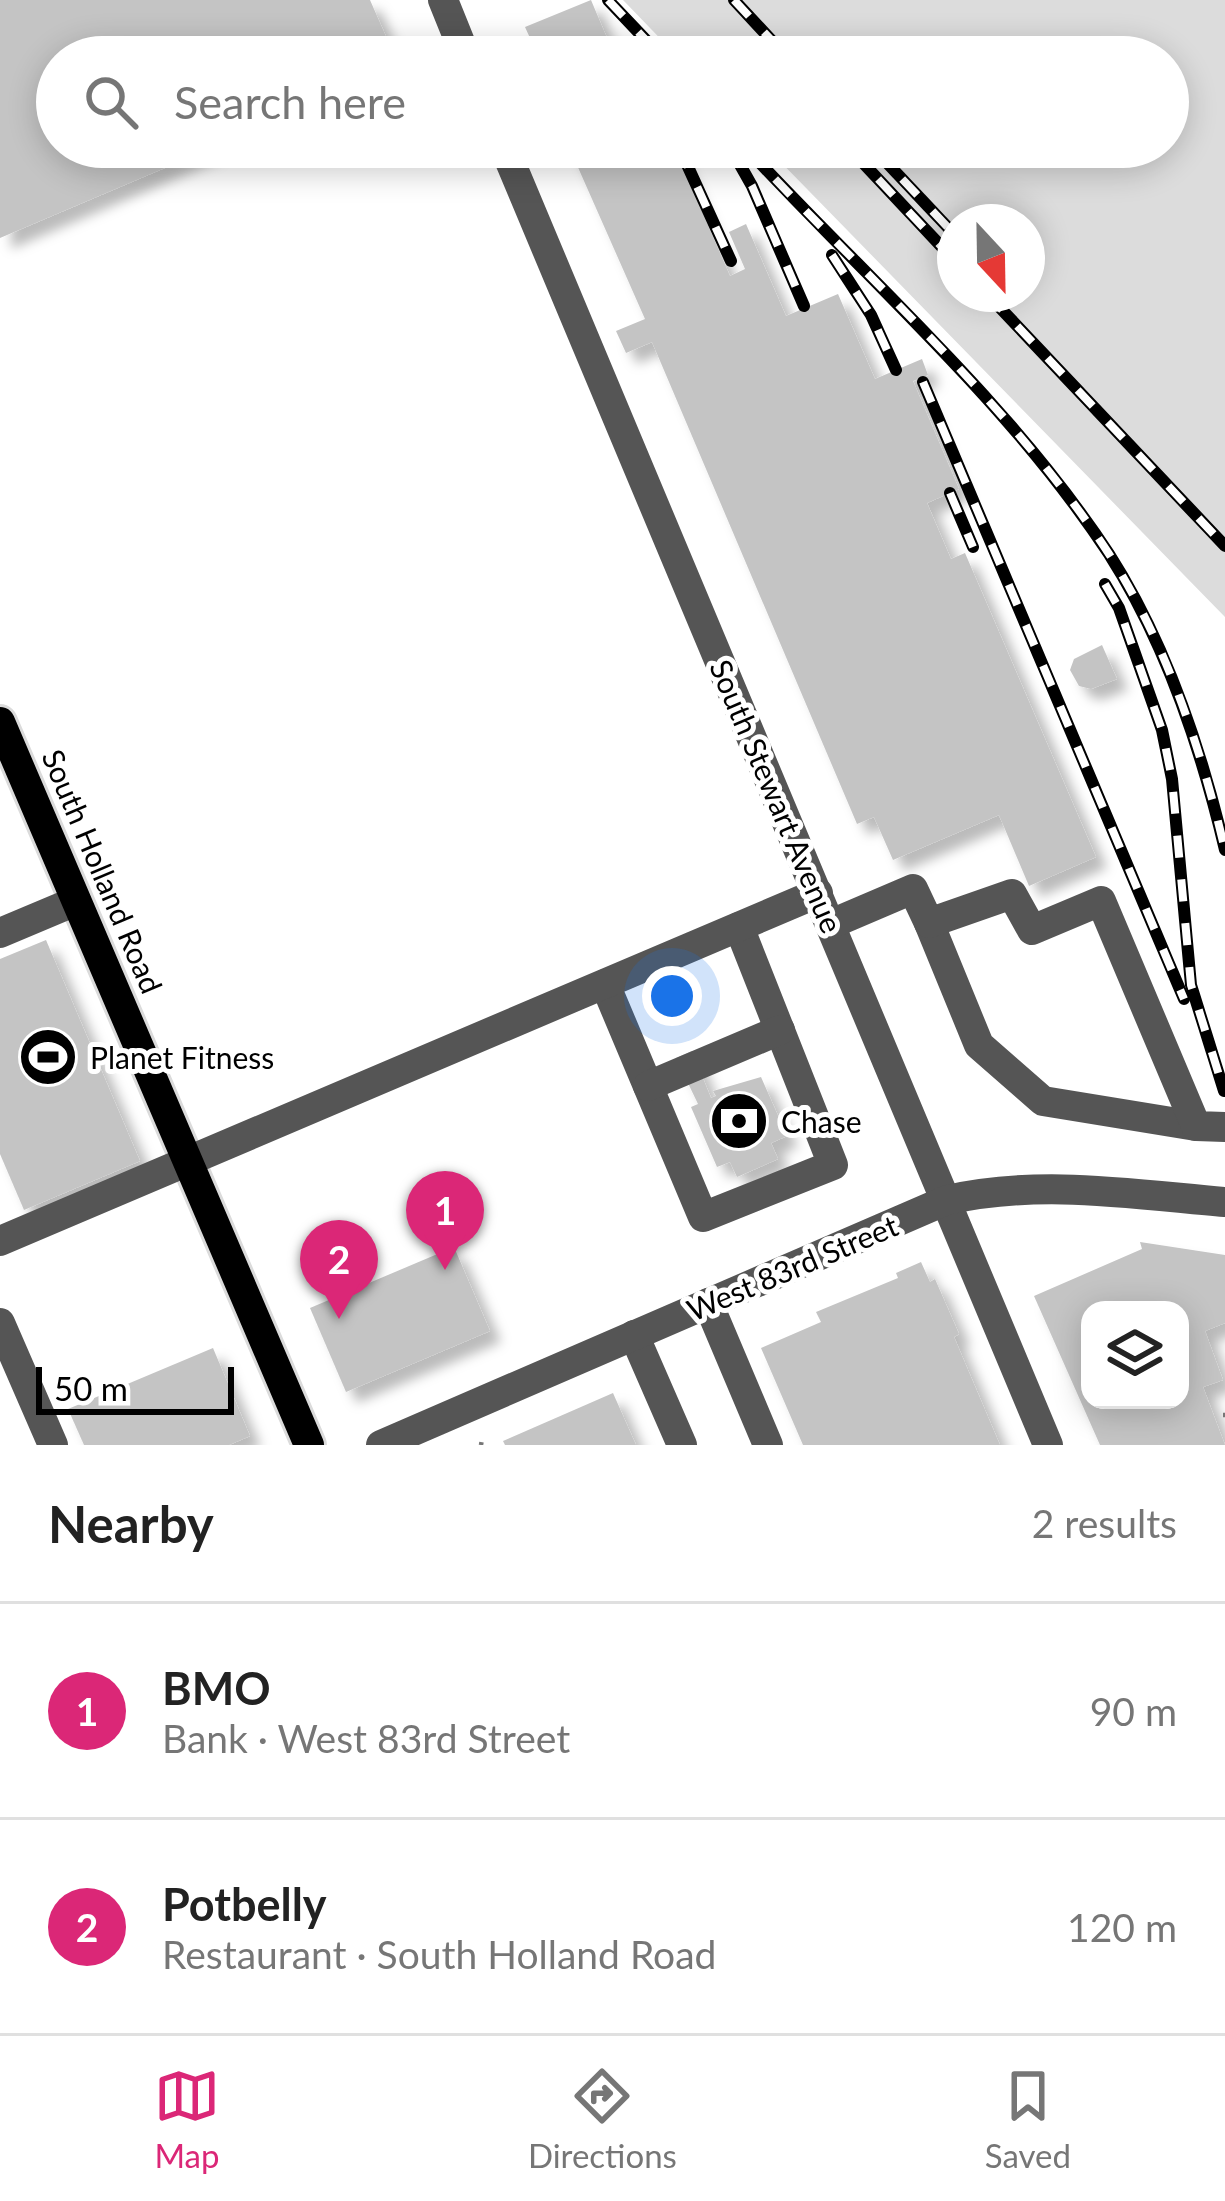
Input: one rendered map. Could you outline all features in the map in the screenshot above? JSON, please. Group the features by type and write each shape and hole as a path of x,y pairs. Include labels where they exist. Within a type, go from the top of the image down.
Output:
{"main road":[{"name":"South Holland Road","path":"0,722 309,1445"}],"street":[{"path":"442,0 457,36"},
{"name":"South Stewart Avenue","path":"513,168 1048,1445"},
{"path":"831,924 913,889 979,1045 1043,1101 1210,1126"},
{"path":"0,1241 818,893"},
{"path":"929,923 1012,894 1032,930 1100,901 1210,1126"},
{"path":"0,933 76,901"},
{"path":"605,984 704,1216 833,1165 739,927"},
{"path":"648,1086 780,1030"},
{"name":"West 83rd Street","path":"381,1445 947,1200 984,1191 1052,1187 1225,1202"},
{"path":"708,1304 768,1445"},
{"path":"0,1323 53,1445"},
{"path":"634,1335 682,1445"}],"shaded area":[{"path":"623,0 1225,0 1225,617 787,168 1189,168 1189,36 658,36"}],"building":[{"path":"0,0 370,0 386,36 36,36 36,168 165,168 0,238"},
{"path":"591,0 606,36 529,36 525,27"},
{"path":"578,168 683,168 730,276 745,269 729,232 746,224 786,316 838,294 875,379 922,359 928,375 913,381 959,489 927,503 951,559 965,553 1096,857 1029,886 999,815 893,860 874,817 857,824 652,342 626,353 616,331 645,319"},
{"path":"1102,645 1117,679 1091,689 1079,686 1070,670 1074,659"},
{"name":"Planet Fitness","path":"46,940 140,1161 24,1210 0,1154 0,959"},
{"name":"Chase","path":"692,1051 711,1098 716,1096 713,1091 761,1077 787,1136 771,1143 778,1159 737,1177 730,1162 717,1167 691,1107 698,1104 676,1058"},
{"path":"1140,1242 1225,1255 1225,1323 1205,1331 1223,1380 1203,1387 1225,1445 1100,1445 1084,1409 1189,1409 1189,1301 1081,1301 1081,1402 1034,1296 1142,1249"},
{"path":"454,1247 490,1331 346,1392 310,1308"},
{"path":"921,1262 930,1282 935,1279 956,1327 959,1334 954,1337 1000,1445 803,1445 761,1348 821,1322 816,1312 898,1278 896,1273"},
{"path":"213,1348 250,1436 229,1445 84,1445 68,1409"},
{"path":"613,1393 636,1445 505,1445 503,1441"}],"railway":[{"path":"608,0 642,36"},
{"path":"734,0 767,36"},
{"path":"689,168 731,261"},
{"path":"742,168 804,306"},
{"path":"765,168 982,393 1070,498 1109,554 1148,623 1179,697 1225,850"},
{"path":"868,168 937,242"},
{"path":"892,168 937,216"},
{"path":"832,255 871,315 896,370"},
{"path":"1004,312 1225,546"},
{"path":"923,382 1184,999"},
{"path":"950,493 973,547"},
{"path":"1105,584 1119,608 1162,730 1172,779 1191,985 1224,1091"}],"place":[{"name":"Planet Fitness","path":"48,1057"},
{"name":"Chase","path":"739,1121"},
{"name":"BMO","path":"445,1270"},
{"name":"Potbelly","path":"339,1319"}]}
